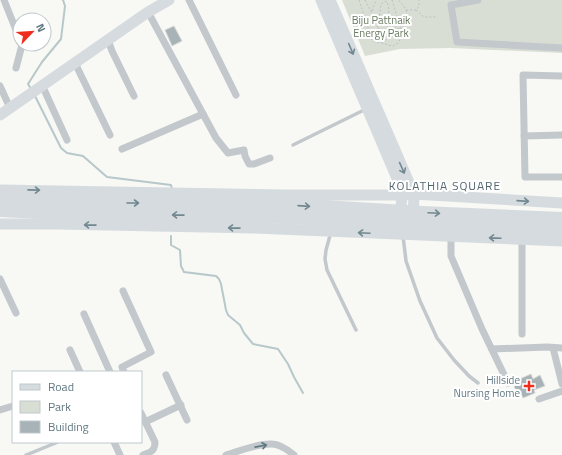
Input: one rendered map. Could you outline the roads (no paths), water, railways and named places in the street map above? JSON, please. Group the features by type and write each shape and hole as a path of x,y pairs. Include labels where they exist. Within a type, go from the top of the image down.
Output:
{"highway":[{"path":"0,200 69,196 93,208 562,229"},
{"path":"0,210 58,219 93,208 258,203 422,213 562,219"}],"street":[{"path":"4,0 12,20"},
{"path":"0,115 148,12 169,0"},
{"path":"189,0 236,95"},
{"path":"321,0 399,183 402,195 405,235"},
{"path":"330,0 414,194 405,235"},
{"path":"478,0 451,5 457,42 562,48"},
{"path":"148,12 216,138 228,153 244,150 249,164 254,164 270,158"},
{"path":"108,40 134,96"},
{"path":"16,68 19,52"},
{"path":"22,52 25,61"},
{"path":"75,63 110,135"},
{"path":"562,76 523,75 525,177 562,177"},
{"path":"0,86 10,108"},
{"path":"40,86 67,140"},
{"path":"122,150 203,114"},
{"path":"524,136 562,135"},
{"path":"0,190 69,196 172,192 281,195 414,194 562,203"},
{"path":"0,224 58,219 562,241"},
{"path":"451,236 451,256 482,329 508,383"},
{"path":"522,239 522,334"},
{"path":"0,279 16,313"},
{"path":"123,291 151,352 123,370"},
{"path":"84,314 111,371"},
{"path":"553,348 562,384"},
{"path":"492,350 562,348"},
{"path":"70,350 80,371"},
{"path":"166,375 187,420"},
{"path":"539,399 562,391"},
{"path":"146,422 181,405"},
{"path":"0,410 12,406"},
{"path":"142,415 155,442 155,447 153,450 143,455"},
{"path":"114,443 120,455"},
{"path":"226,455 261,445 273,444 283,447 294,455"}],"lane":[{"path":"293,145 367,108"},
{"path":"332,231 326,250 325,259 327,270 356,330"},
{"path":"405,235 406,261 420,301 437,338 454,360 469,376 478,382"},
{"path":"26,455 56,443"}],"waterway":[{"path":"31,89 28,84 42,62 61,39 65,6 63,0"},
{"path":"35,96 61,148 67,153 83,156 107,177 171,185 172,190"},
{"path":"171,236 171,245 180,250 181,266 184,272 216,276 219,279 228,315 240,325 244,333 253,344 278,349 288,364 303,393"}],"place":[{"name":"Hillside Nursing Home","path":"529,386"}],"district":[{"name":"KOLATHIA SQUARE","path":"445,186"}],"park label":[{"name":"Biju Pattnaik Energy Park","path":"381,26"}]}
